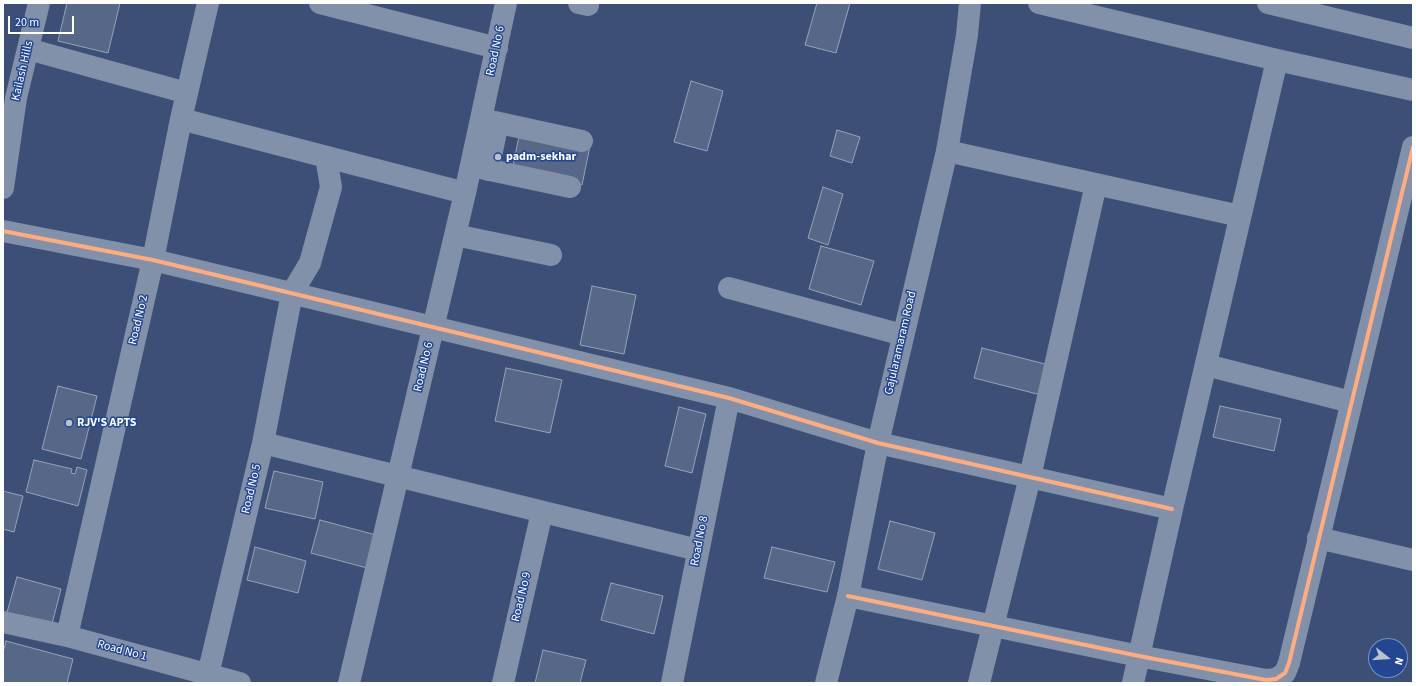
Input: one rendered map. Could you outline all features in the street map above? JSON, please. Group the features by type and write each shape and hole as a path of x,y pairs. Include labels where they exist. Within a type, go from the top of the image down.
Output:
{"main road":[{"name":"Gajularamaram Road","path":"826,683 848,596 878,443 947,151 968,35 970,3"}],"street":[{"name":"Kailash Hills","path":"3,188 16,98 39,3"},
{"name":"Road No 2","path":"68,636 153,260 181,119 208,3"},
{"path":"320,3 497,48"},
{"name":"Road No 6","path":"349,683 465,193 479,168 489,121 497,48 506,3"},
{"path":"1039,3 1277,60 1413,90"},
{"path":"1268,3 1413,38"},
{"path":"28,49 187,93"},
{"path":"1133,683 1277,60"},
{"path":"3,126 16,98"},
{"path":"181,119 465,193"},
{"path":"489,121 582,141"},
{"path":"848,596 1139,656 1266,680 1276,679 1285,673 1289,663 1413,146"},
{"path":"947,151 1240,216"},
{"path":"292,293 310,263 331,187 326,157"},
{"path":"479,168 570,188"},
{"path":"980,683 1030,477 1096,184"},
{"path":"3,231 153,260 292,293 729,398 878,443 1172,509"},
{"path":"455,235 551,255"},
{"path":"729,288 903,335"},
{"name":"Road No 5","path":"207,679 263,444 292,293"},
{"path":"1206,365 1351,402"},
{"name":"Road No 8","path":"672,683 729,398"},
{"path":"263,444 698,550"},
{"name":"Road No 9","path":"503,683 542,512"},
{"path":"1318,538 1413,560"},
{"name":"Road No 1","path":"3,622 68,636 207,679 240,683"}],"building":[{"path":"67,3 120,3 108,53 58,41"},
{"path":"817,3 850,3 836,53 805,45"},
{"path":"691,81 723,91 707,151 674,142"},
{"path":"837,130 860,137 852,163 830,156"},
{"path":"520,131 590,146 582,185 512,171"},
{"path":"823,187 843,194 828,245 808,238"},
{"path":"821,246 874,261 861,305 809,289"},
{"path":"592,286 636,295 624,354 580,345"},
{"path":"982,348 1053,366 1045,396 974,378"},
{"path":"506,368 562,380 550,433 495,421"},
{"name":"RJV'S APTS","path":"58,386 97,396 81,459 42,449"},
{"path":"1220,406 1281,419 1274,451 1213,437"},
{"path":"679,407 706,414 692,473 665,466"},
{"path":"34,460 72,469 71,473 75,474 77,467 87,470 78,506 26,492"},
{"path":"274,471 323,482 315,519 265,508"},
{"path":"3,491 23,496 14,532 3,529"},
{"path":"320,520 376,535 367,568 311,553"},
{"path":"890,521 935,533 922,580 878,569"},
{"path":"255,547 306,561 298,593 247,580"},
{"path":"772,547 835,562 827,592 764,578"},
{"path":"17,577 61,589 51,628 6,616"},
{"path":"611,583 663,596 654,634 601,620"},
{"path":"6,641 73,659 67,683 3,683 3,653"},
{"path":"543,650 586,660 580,683 535,683"}],"cycle path":[{"path":"848,596 1139,656 1266,680 1276,679 1285,673 1289,663 1413,147"},
{"path":"3,231 153,260 729,398 878,443 1172,509"}],"place":[{"name":"padm-sekhar","path":"498,157"},
{"name":"RJV'S APTS","path":"69,423"}]}
